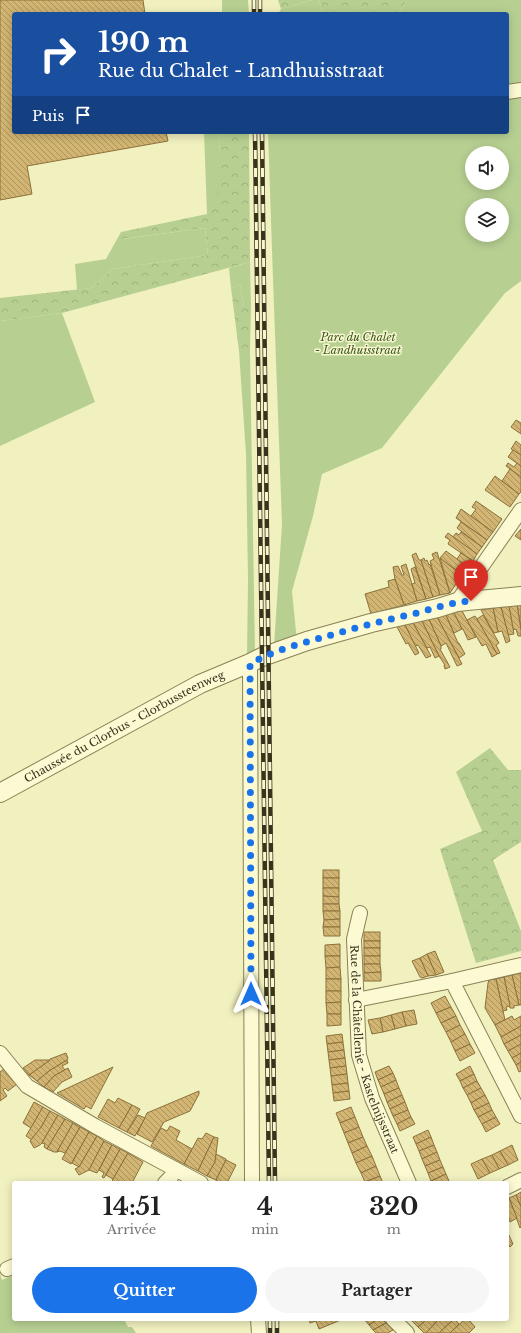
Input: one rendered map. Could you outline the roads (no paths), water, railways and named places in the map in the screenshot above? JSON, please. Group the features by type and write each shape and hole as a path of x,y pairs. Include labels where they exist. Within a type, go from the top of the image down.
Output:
{"street":[{"path":"509,92 521,90"},
{"path":"457,602 521,510"},
{"name":"Chaussée du Clorbus - Clorbussteenweg","path":"0,793 200,684 250,664 262,657 307,641 457,602 521,596"},
{"path":"250,664 252,1181"},
{"name":"Rue de la Châtellenie - Kastelnijsstraat","path":"360,913 354,939 359,1055 372,1098 408,1181"},
{"path":"356,1000 452,981 521,965"},
{"path":"452,981 521,1116"},
{"path":"0,1053 27,1086 95,1126 197,1181"},
{"path":"167,1181 175,1169"},
{"path":"509,1186 521,1180"},
{"path":"258,1321 259,1333"},
{"path":"395,1321 407,1333"}],"railway":[{"path":"254,0 254,12"},
{"path":"260,0 260,12"},
{"path":"255,134 269,1181"},
{"path":"262,134 275,1181"},
{"path":"270,1321 270,1333"},
{"path":"277,1321 277,1333"}],"park label":[{"name":"Parc du Chalet - Landhuisstraat","path":"358,343"}]}
